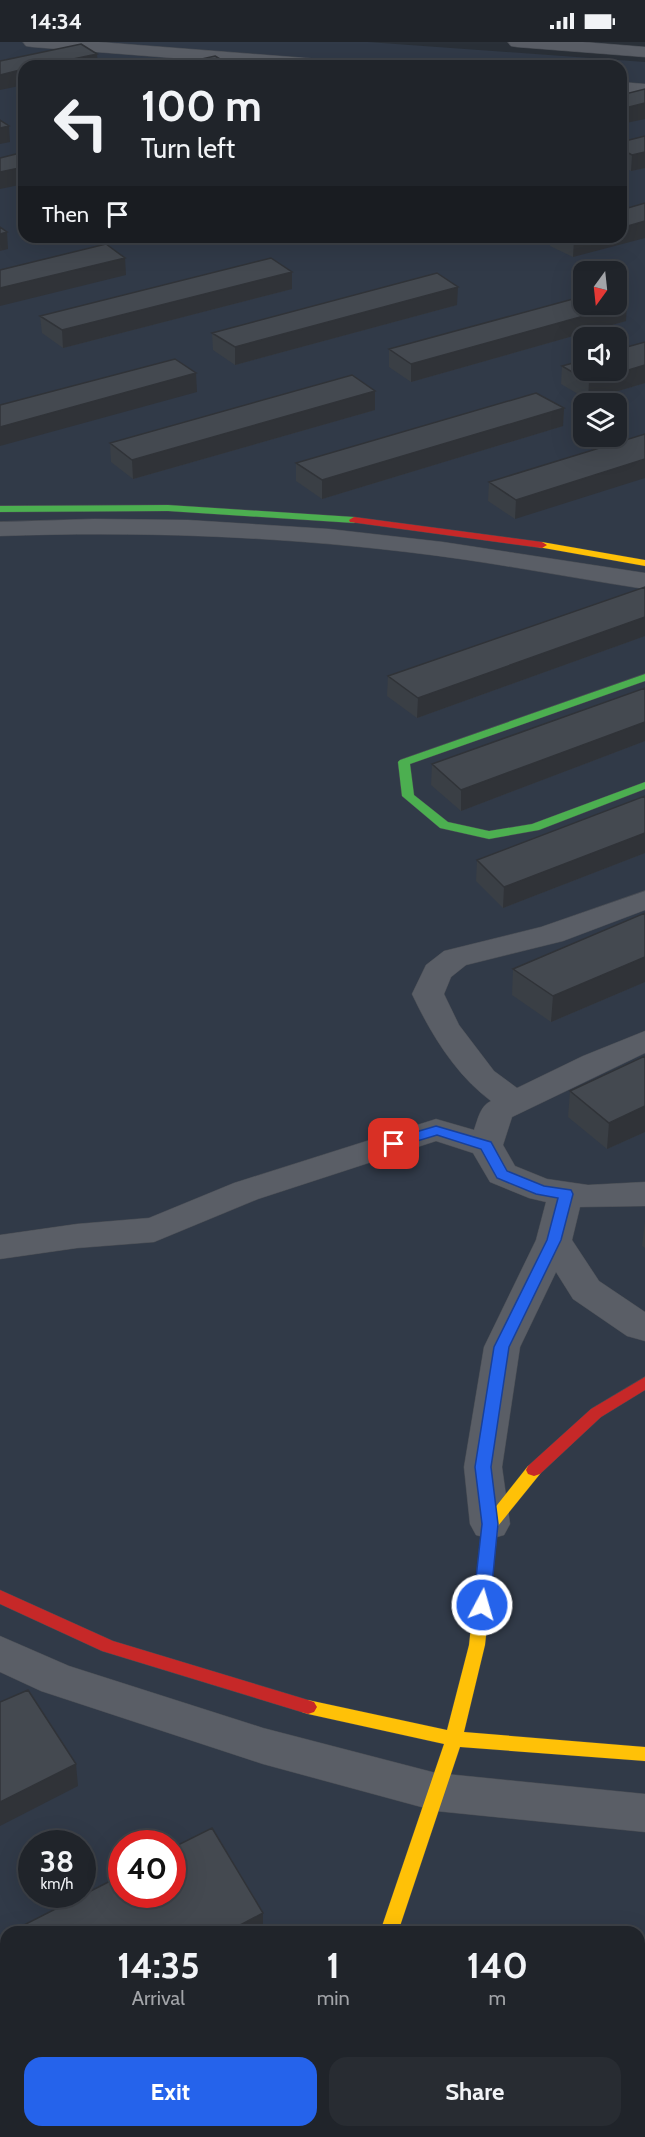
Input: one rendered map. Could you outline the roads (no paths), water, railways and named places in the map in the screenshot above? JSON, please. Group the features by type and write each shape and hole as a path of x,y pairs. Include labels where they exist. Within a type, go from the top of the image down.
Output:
{"street":[{"path":"32,42 266,60"},
{"path":"517,42 581,44 645,52"},
{"path":"627,88 645,89"},
{"path":"0,509 49,507 237,511 449,531 645,563"},
{"path":"0,529 75,525 276,531 379,541 645,581"},
{"path":"645,677 404,762 408,796 444,825 489,835 535,827 645,785"},
{"path":"514,1102 482,1078 444,1027 428,994 437,972 455,958 552,934 645,900"},
{"path":"486,1145 497,1111 645,1041"},
{"path":"0,1247 77,1236 154,1230 246,1191 436,1130 486,1145 502,1174 541,1190 588,1197 645,1194"},
{"path":"391,1926 454,1739 477,1645 490,1524 483,1467 502,1347 554,1240 566,1194"},
{"path":"554,1240 586,1290 640,1328 645,1328"},
{"path":"490,1524 540,1462 596,1413 645,1383"},
{"path":"0,1597 108,1646 295,1704 454,1739 645,1754"},
{"path":"0,1653 56,1679 241,1739 436,1792 645,1813"}]}
